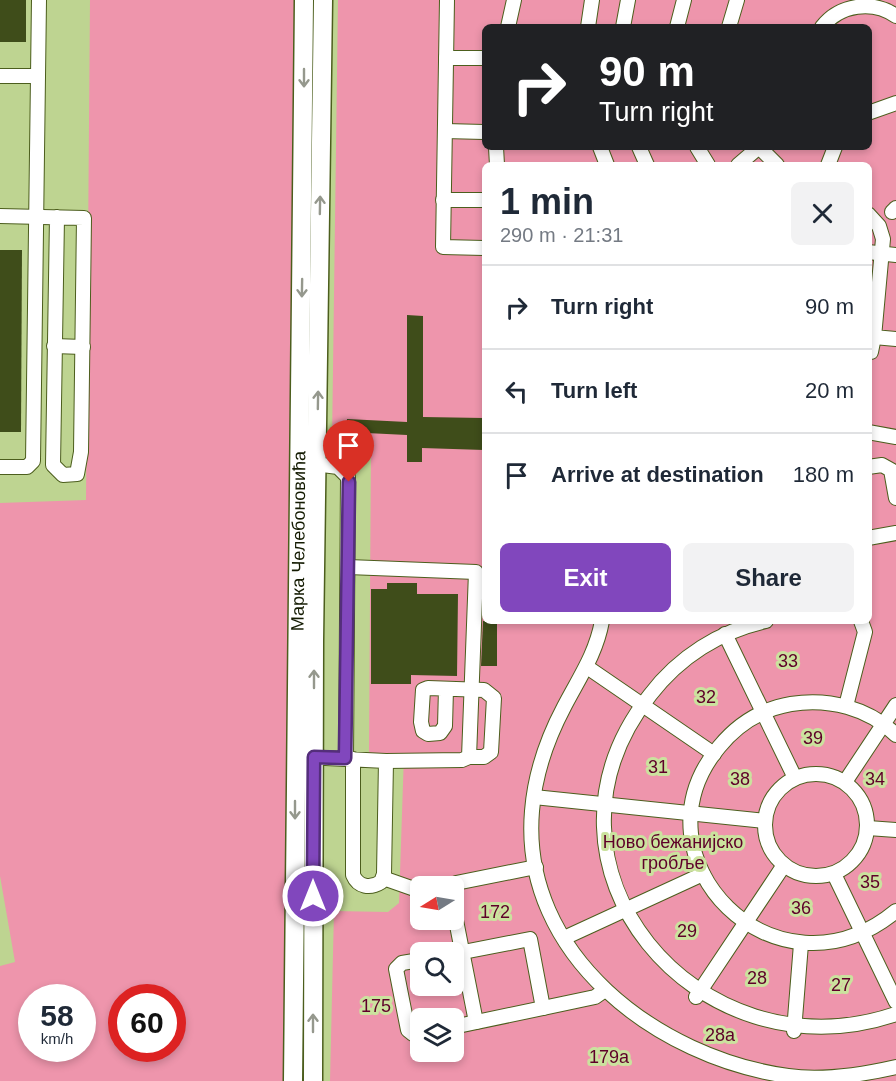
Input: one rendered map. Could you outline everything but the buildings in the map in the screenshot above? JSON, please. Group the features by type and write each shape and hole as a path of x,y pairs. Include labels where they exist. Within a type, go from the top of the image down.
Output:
{"main road":[{"name":"Марка Челебоновића","path":"304,0 313,125"},
{"name":"Марка Челебоновића","path":"293,1081 305,757 313,125 323,0"},
{"name":"Марка Челебоновића","path":"305,757 313,1081"}],"lane":[{"path":"0,467 27,467 33,460 39,0"},
{"path":"447,0 443,247 482,248"},
{"path":"509,24 514,0"},
{"path":"588,24 592,0"},
{"path":"624,24 628,0"},
{"path":"678,24 684,0"},
{"path":"730,24 737,0"},
{"path":"830,0 838,13"},
{"path":"825,24 848,8 870,6 896,16"},
{"path":"446,58 482,58"},
{"path":"0,76 38,76"},
{"path":"872,112 896,104"},
{"path":"446,131 482,132"},
{"path":"742,162 756,150"},
{"path":"762,150 774,162"},
{"path":"443,201 482,200"},
{"path":"0,216 36,216 84,218 81,452 77,474 63,475 53,465 57,217"},
{"path":"872,219 881,230 890,254 873,305 872,347"},
{"path":"872,252 890,254"},
{"path":"874,337 896,339"},
{"path":"54,346 82,348"},
{"path":"872,433 896,437"},
{"path":"309,463 338,467 348,477 349,759 353,875 359,883 368,886 377,885 383,878 386,761"},
{"path":"872,466 882,465 891,470 896,498"},
{"path":"872,537 896,533"},
{"path":"348,567 476,572 469,757"},
{"path":"601,624 599,637 587,667 553,729 536,774 532,845 536,867 551,913 564,938 605,990 630,1012 665,1035 732,1064 790,1076 851,1075 896,1067"},
{"path":"757,624 725,634 672,670 642,705 618,747 604,804 606,855 622,912 652,956 696,997 744,1022 794,1031 845,1029 878,1022 896,1014"},
{"path":"846,706 865,632 862,624"},
{"path":"725,634 795,778"},
{"path":"587,667 714,754"},
{"path":"305,757 386,761 462,760 469,757 488,756 492,746 494,698 489,691 446,689"},
{"path":"896,735 882,724 846,706 804,702 763,712 736,730 714,754 696,792 692,813 694,844 704,874 721,901 744,923 762,933 801,944 843,940 863,933 896,911"},
{"path":"844,782 896,705"},
{"path":"826,774 844,782 862,802 867,828 866,840 854,860 834,874 813,877 803,875 784,865 771,850 765,821 767,810 778,791 795,778 826,774"},
{"path":"534,797 765,821"},
{"path":"867,828 896,830"},
{"path":"696,997 784,865"},
{"path":"464,881 536,867"},
{"path":"564,938 704,874"},
{"path":"834,874 896,1002"},
{"path":"383,878 410,887"},
{"path":"464,952 530,939 543,1008"},
{"path":"794,1031 801,944"},
{"path":"410,962 398,965 396,973 410,1032"},
{"path":"464,976 476,1022"},
{"path":"464,1025 596,997 605,990"}],"green space":[{"path":"90,0 297,0 288,1081 0,1081 0,966 15,962 0,876 0,503 86,500"},
{"name":"Ново бежанијско гробље","path":"338,0 896,0 896,1081 330,1081 334,911 388,912 399,903 404,754 369,753 371,444 332,443"}],"route":[{"path":"313,896 314,757 345,758 349,482"}],"park label":[{"name":"33","path":"788,661"},
{"name":"32","path":"706,697"},
{"name":"39","path":"813,738"},
{"name":"31","path":"658,767"},
{"name":"38","path":"740,779"},
{"name":"34","path":"875,779"},
{"name":"35","path":"870,882"},
{"name":"36","path":"801,908"},
{"name":"172","path":"495,912"},
{"name":"29","path":"687,931"},
{"name":"28","path":"757,978"},
{"name":"27","path":"841,985"},
{"name":"175","path":"376,1006"},
{"name":"28a","path":"720,1035"},
{"name":"179a","path":"609,1057"}]}
